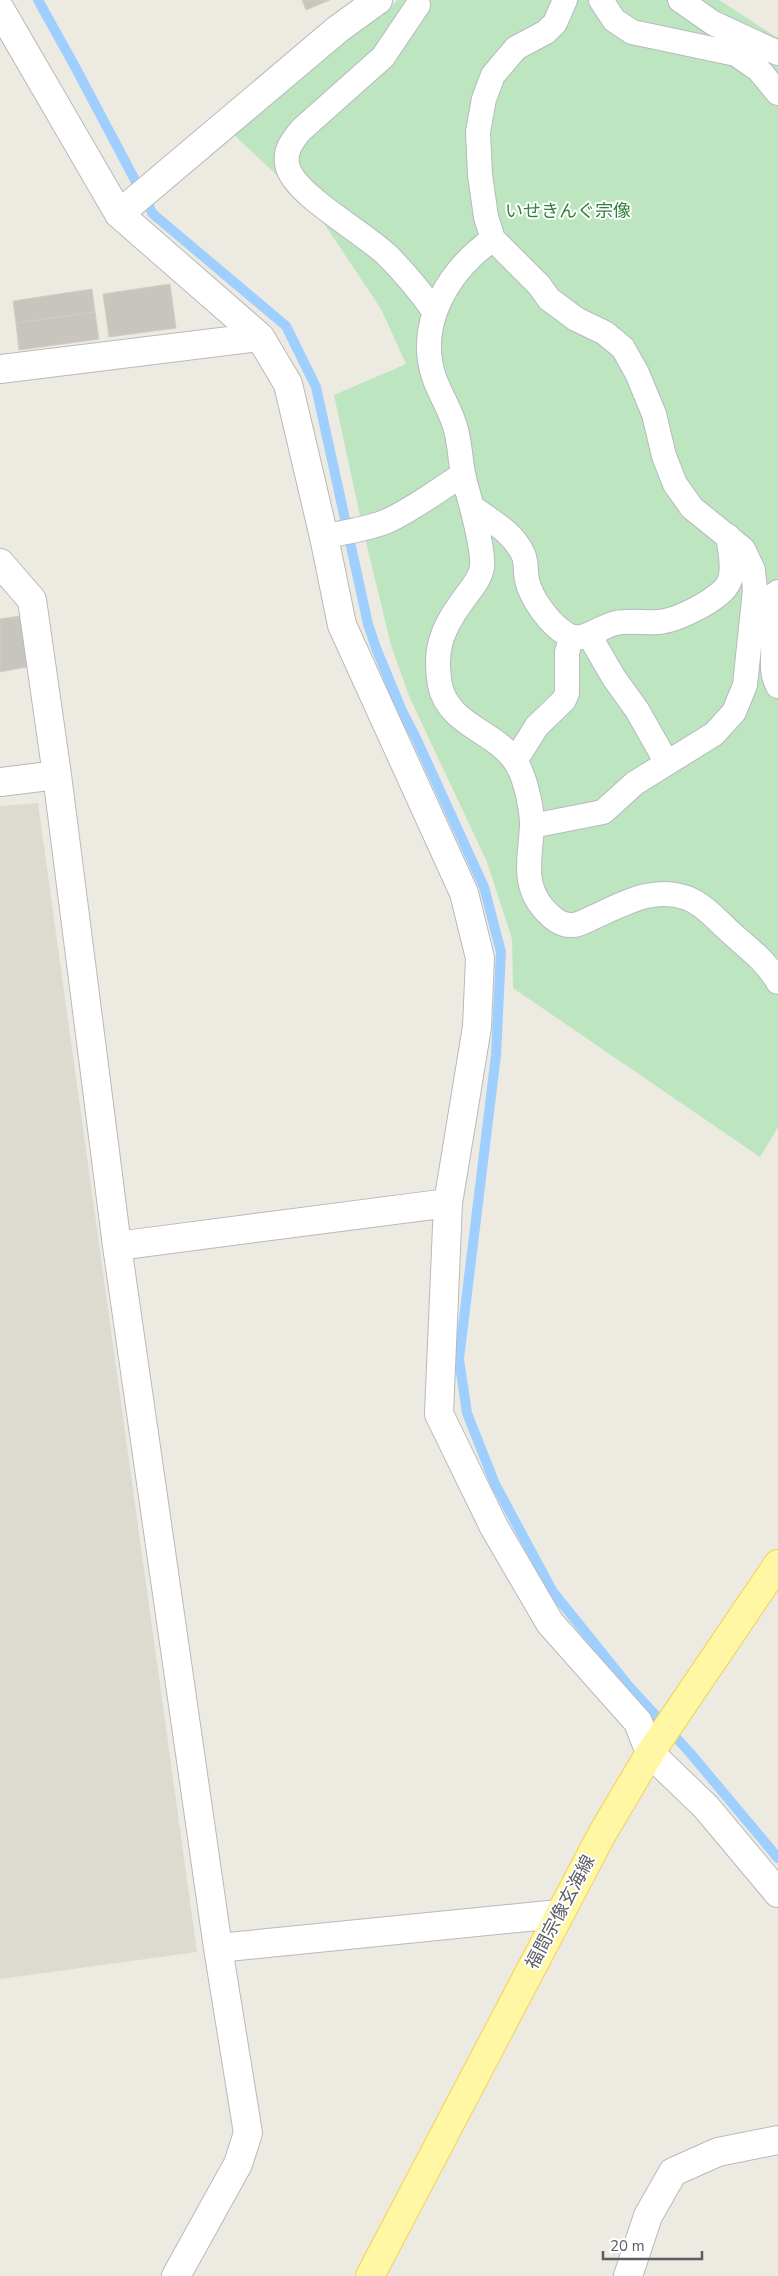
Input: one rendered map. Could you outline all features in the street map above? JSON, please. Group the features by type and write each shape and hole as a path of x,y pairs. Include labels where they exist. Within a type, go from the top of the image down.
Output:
{"main road":[{"name":"福間宗像玄海線","path":"370,2276 558,1914 602,1834 650,1752 778,1564"}],"street":[{"path":"119,214 338,29 378,0"},
{"path":"532,826 603,812 635,783 714,734 734,712 746,685 755,590 753,570 743,549 692,508 675,484 664,456 654,414 637,372 623,348 605,333 576,319 549,299 538,285 493,239 486,217 480,175 478,132 484,99 493,74 516,48 546,32 555,23 565,0"},
{"path":"601,0 614,20 632,32 736,54 759,70 778,93"},
{"path":"680,0 713,23 778,52"},
{"path":"418,2 383,57 301,130 290,144 287,155 288,167 302,189 388,256 434,310"},
{"path":"0,9 119,214 260,336 288,384 324,537 342,625 464,893 480,958 477,1027 448,1203 439,1414 494,1527 550,1624 638,1722 650,1752 706,1807 778,1893"},
{"path":"493,239 478,250 455,275 434,310 430,324 429,354 433,375 456,428 462,475 473,508 482,567 474,586 459,604 438,645 437,667 441,690 456,715 499,744 516,761 531,805 532,826 528,868 530,888 542,908 557,921 570,926 586,921 646,894 666,893 690,899 714,916 769,966 778,982"},
{"path":"0,369 260,336"},
{"path":"324,537 384,522 404,513 434,491 462,475"},
{"path":"473,508 513,537 523,554 527,581 544,614 580,636 637,710 667,764"},
{"path":"516,761 538,726 564,700 567,693 566,652 580,636 607,624 624,621 659,622 673,618 721,594 729,582 731,570 728,536"},
{"path":"0,563 32,600 57,775 117,1246 218,1948 248,2133 238,2164 176,2276"},
{"path":"778,592 768,604 766,616 773,643 773,677 778,686"},
{"path":"0,782 57,775"},
{"path":"117,1246 448,1203"},
{"path":"218,1948 558,1914"},
{"path":"628,2276 648,2216 673,2172 718,2152 778,2140"}],"shaded area":[{"path":"38,803 197,1952 0,1979 0,806"}],"green space":[{"name":"いせきんぐ宗像","path":"398,0 719,0 778,38 778,1127 760,1157 513,988 512,939 487,862 409,696 391,645 363,530 334,395 406,364 381,309 317,213 232,133"}],"building":[{"path":"302,0 330,0 306,10"},
{"path":"170,284 176,328 109,337 103,294"},
{"path":"92,289 95,312 16,323 13,301"},
{"path":"95,312 99,339 19,350 16,323"},
{"path":"20,616 27,667 0,672 0,619"}],"waterway":[{"path":"38,0 153,214 286,326 316,387 368,624 376,648 402,711 484,887 501,952 496,1055 459,1359 467,1413 495,1484 553,1592 627,1684 691,1754 778,1858"}]}
